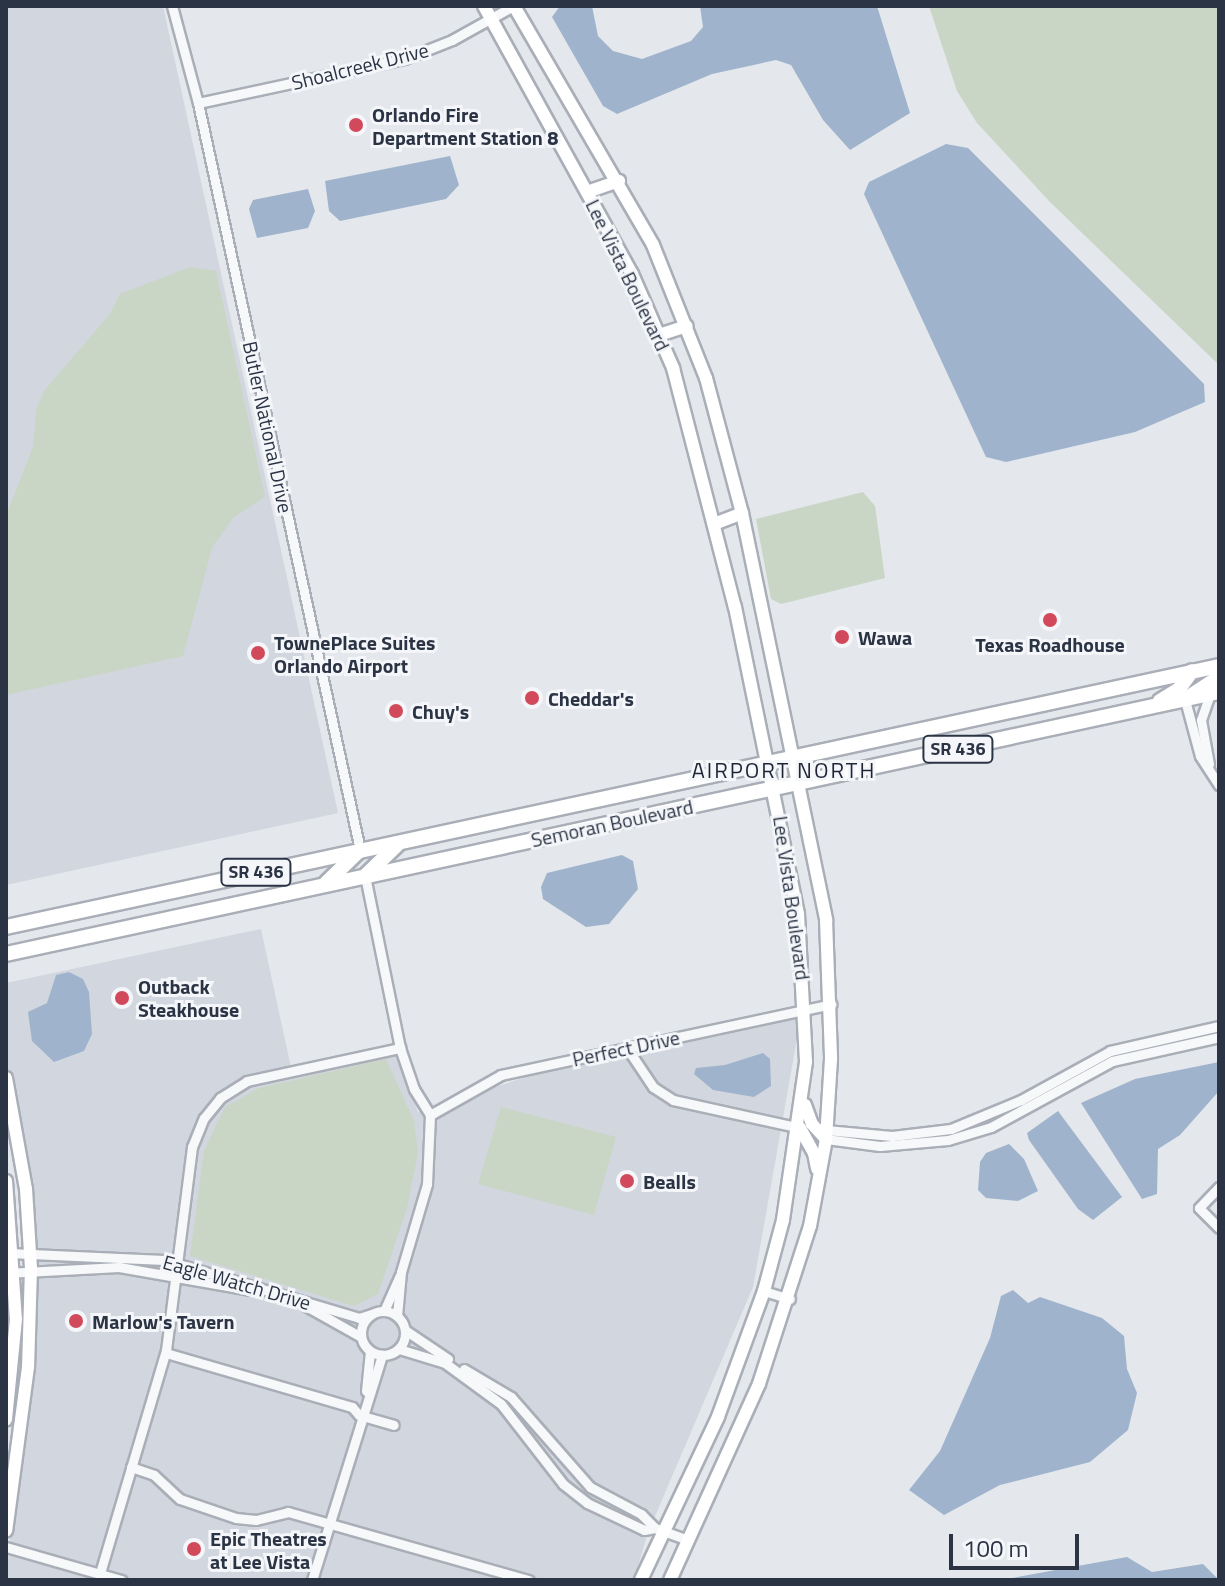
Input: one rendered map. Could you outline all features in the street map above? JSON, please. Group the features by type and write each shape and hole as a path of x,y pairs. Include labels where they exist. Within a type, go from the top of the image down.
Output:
{"main road":[{"name":"Semoran Boulevard","path":"6,927 1219,666"},
{"path":"1141,710 1179,689 1192,671"},
{"path":"1185,700 1219,677"},
{"name":"Semoran Boulevard","path":"6,954 1214,693"},
{"path":"365,876 404,840"},
{"path":"323,885 360,850"}],"street":[{"name":"Butler National Drive","path":"172,6 198,103 360,850"},
{"name":"Lee Vista Boulevard","path":"484,6 587,192 673,368 714,524 775,788 798,914 807,1010 804,1102 764,1291 718,1417 658,1529 641,1580"},
{"name":"Shoalcreek Drive","path":"198,103 404,59 513,6"},
{"name":"Lee Vista Boulevard","path":"513,6 619,181 687,326 742,513 795,756 826,920 831,1004 826,1134 790,1299 759,1384 670,1580"},
{"path":"587,192 619,181"},
{"path":"659,335 687,326"},
{"path":"714,524 742,513"},
{"path":"1214,693 1201,720 1209,764 1219,785"},
{"path":"1185,700 1200,756 1209,764"},
{"path":"365,876 400,1048 414,1089 430,1115 427,1184 401,1272 384,1311 397,1316"},
{"name":"Perfect Drive","path":"430,1115 501,1075 831,1004"},
{"path":"826,1134 892,1136 951,1129 1021,1100 1110,1051 1219,1026"},
{"path":"804,1102 812,1124 826,1134 880,1146 948,1140 991,1127 1112,1061 1219,1037"},
{"path":"100,1573 166,1353 192,1147 204,1118 220,1098 266,1075 400,1048"},
{"path":"627,1048 653,1087 673,1100 800,1128 814,1153 818,1180"},
{"path":"6,1078 31,1253 28,1367 6,1531"},
{"path":"6,1181 10,1253 6,1420"},
{"path":"1219,1187 1199,1208 1219,1228"},
{"name":"Eagle Watch Drive","path":"10,1253 126,1254 177,1262 359,1318 384,1311"},
{"name":"Eagle Watch Drive","path":"10,1272 31,1268 119,1267 176,1274 307,1306 361,1337 370,1351"},
{"path":"401,1272 397,1316 405,1330 511,1397 590,1487 641,1514 658,1529 686,1539"},
{"path":"764,1291 790,1299"},
{"path":"361,1337 371,1314"},
{"path":"399,1349 405,1330"},
{"path":"366,1395 370,1351 382,1355 399,1349 445,1363 501,1404 563,1484 587,1503 644,1530 658,1529"},
{"path":"166,1353 352,1407 359,1415 394,1425"},
{"path":"312,1580 359,1415 382,1355"},
{"path":"131,1467 154,1475 180,1499 236,1518 256,1520 288,1512 529,1580"},
{"path":"6,1547 121,1580"}],"shaded area":[{"path":"6,6 163,6 338,813 6,885"},
{"path":"261,929 292,1072 396,1052 418,1112 532,1075 801,1016 753,1287 647,1535 634,1580 6,1580 29,1365 19,1123 6,1068 6,983"}],"green space":[{"path":"929,6 1219,6 1219,365 1050,202 977,123 957,91"},
{"path":"190,267 216,271 265,497 233,518 212,548 183,656 6,695 6,516 33,447 36,410 44,391 110,314 120,294"},
{"path":"863,492 875,506 885,578 781,604 771,599 756,519"},
{"path":"386,1059 414,1121 418,1153 407,1208 378,1294 354,1306 190,1256 204,1151 225,1107 259,1088"},
{"path":"501,1107 616,1137 594,1215 478,1184"}],"water":[{"path":"560,6 592,6 598,36 613,51 642,59 691,41 703,27 700,6 877,6 910,113 850,150 823,120 791,65 776,60 712,74 617,114 603,106 552,17"},
{"path":"946,144 968,148 1204,384 1205,402 1135,432 1006,462 986,457 864,194 869,182"},
{"path":"450,156 459,185 446,199 340,221 329,211 325,181"},
{"path":"308,189 315,211 308,228 257,238 249,209 253,200"},
{"path":"622,855 633,861 638,889 609,924 586,927 543,899 541,887 547,873"},
{"path":"69,972 83,979 89,992 92,1034 84,1051 54,1062 32,1041 28,1012 47,1003 56,975"},
{"path":"763,1053 770,1059 771,1086 754,1097 713,1090 694,1074 696,1068 725,1065"},
{"path":"1219,1062 1219,1091 1180,1135 1158,1149 1157,1194 1142,1199 1081,1103 1135,1079"},
{"path":"1058,1111 1122,1197 1093,1220 1078,1209 1029,1140 1027,1133"},
{"path":"1009,1144 1024,1159 1038,1191 1018,1201 986,1198 978,1190 980,1162 986,1153"},
{"path":"1013,1290 1028,1303 1040,1297 1102,1318 1124,1336 1127,1369 1137,1393 1128,1430 1090,1462 1000,1485 944,1515 909,1490 940,1451 990,1338 1001,1296"},
{"path":"1127,1557 1152,1572 1203,1564 1219,1580 1001,1580"}],"place":[{"name":"Orlando Fire Department Station 8","path":"356,125"},
{"name":"Texas Roadhouse","path":"1050,620"},
{"name":"Wawa","path":"842,637"},
{"name":"TownePlace Suites Orlando Airport","path":"258,653"},
{"name":"Cheddar's","path":"532,698"},
{"name":"Chuy's","path":"396,711"},
{"name":"Outback Steakhouse","path":"122,998"},
{"name":"Bealls","path":"627,1181"},
{"name":"Marlow's Tavern","path":"76,1321"},
{"name":"Epic Theatres at Lee Vista","path":"194,1549"}],"district":[{"name":"AIRPORT NORTH","path":"784,771"}]}
